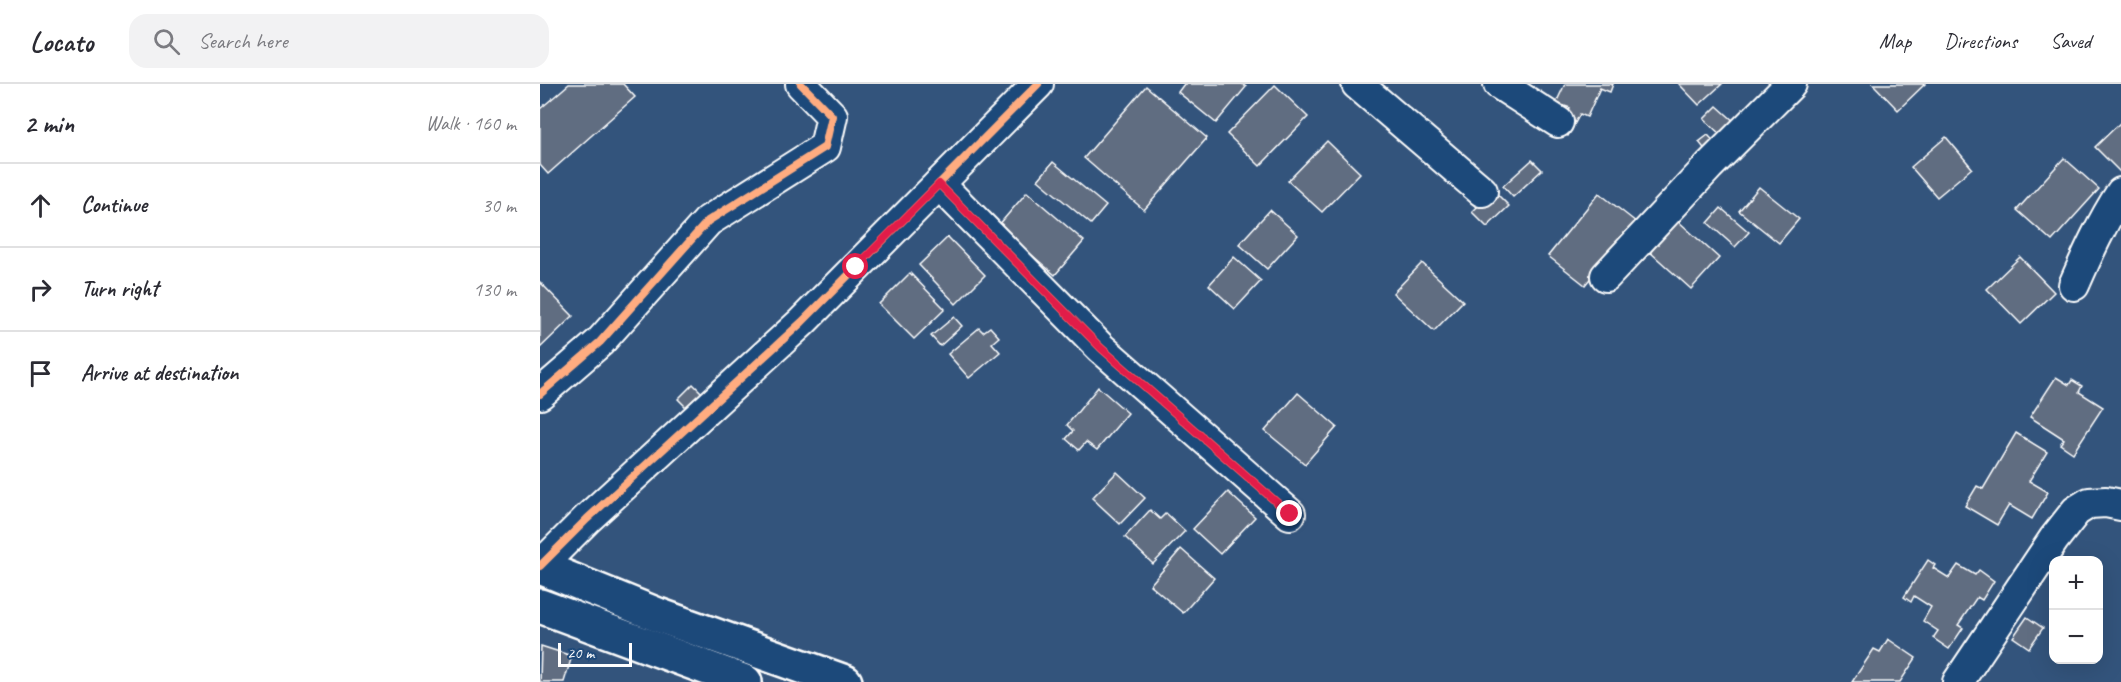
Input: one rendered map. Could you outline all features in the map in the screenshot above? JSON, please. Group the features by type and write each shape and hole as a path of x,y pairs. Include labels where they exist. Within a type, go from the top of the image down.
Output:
{"street":[{"path":"540,394 600,342 708,221 825,147 832,116 801,84"},
{"path":"845,682 658,615 540,566 587,519 802,322 1038,84"},
{"path":"1357,84 1482,190"},
{"path":"1499,84 1558,122"},
{"path":"1606,276 1709,166 1791,84"},
{"path":"939,184 1101,348 1290,514"},
{"path":"2074,285 2091,245 2121,193"},
{"path":"1958,682 2054,539 2076,511 2089,503 2106,502 2121,505"},
{"path":"540,606 745,682"}],"building":[{"path":"569,84 623,84 635,97 548,174 540,165 540,109"},
{"path":"1184,84 1242,84 1246,87 1216,123 1178,92"},
{"path":"1565,84 1613,84 1610,92 1600,88 1587,117 1580,114 1568,136 1558,130 1570,108 1556,103"},
{"path":"1679,84 1722,84 1699,105"},
{"path":"1873,84 1925,84 1898,110"},
{"path":"1275,85 1308,117 1260,166 1227,134"},
{"path":"1146,86 1207,138 1144,210 1084,158"},
{"path":"1717,106 1736,123 1723,137 1704,119"},
{"path":"2121,122 2121,173 2095,147"},
{"path":"1708,135 1720,148 1710,156 1699,142"},
{"path":"1946,137 1972,168 1937,197 1911,167"},
{"path":"1327,141 1360,173 1322,212 1288,181"},
{"path":"2064,158 2099,189 2052,241 2017,210"},
{"path":"1532,160 1542,170 1513,197 1503,186"},
{"path":"1053,162 1106,206 1091,224 1038,180"},
{"path":"1759,187 1799,219 1779,243 1739,211"},
{"path":"1494,191 1509,206 1487,227 1472,212"},
{"path":"1027,192 1084,241 1055,275 998,226"},
{"path":"1599,193 1636,222 1585,285 1548,256"},
{"path":"1721,208 1749,232 1735,247 1708,223"},
{"path":"1270,210 1298,235 1267,269 1239,244"},
{"path":"1678,221 1719,258 1691,289 1650,252"},
{"path":"948,237 985,275 956,304 919,265"},
{"path":"1234,257 1261,281 1235,309 1209,285"},
{"path":"2020,257 2054,292 2021,324 1987,289"},
{"path":"1422,263 1463,301 1434,331 1393,293"},
{"path":"910,273 945,309 914,339 879,304"},
{"path":"540,282 573,316 540,348"},
{"path":"954,317 962,326 940,346 931,336"},
{"path":"990,327 999,337 992,343 1000,352 969,378 948,354 979,328 983,332"},
{"path":"2056,377 2069,385 2072,380 2082,386 2079,392 2103,407 2073,453 2060,444 2064,439 2030,417"},
{"path":"693,384 709,400 694,415 678,399"},
{"path":"1098,387 1128,413 1097,450 1086,442 1079,450 1066,439 1073,431 1067,425"},
{"path":"1298,393 1337,427 1305,464 1265,431"},
{"path":"2016,433 2047,452 2029,481 2048,492 2032,519 2009,505 1997,525 1965,506 1977,486 1983,489"},
{"path":"1117,472 1145,498 1120,524 1092,498"},
{"path":"1228,492 1255,517 1220,554 1193,529"},
{"path":"1150,510 1160,519 1166,513 1185,531 1153,564 1125,537"},
{"path":"1181,549 1214,578 1183,613 1150,585"},
{"path":"1928,560 1935,565 1933,568 1949,578 1958,565 1975,575 1979,570 1994,581 1982,600 1977,597 1958,625 1963,628 1949,649 1933,638 1938,631 1923,621 1931,607 1914,596 1911,602 1904,597"},
{"path":"2027,617 2043,628 2029,648 2013,637"},
{"path":"1888,639 1916,658 1900,682 1852,682 1874,649 1880,652"},
{"path":"541,646 572,656 564,682 540,682"}],"cycle path":[{"path":"540,394 600,342 708,221 825,147 832,116 801,84"},
{"path":"540,566 587,519 802,322 1038,84"},
{"path":"939,184 1101,348 1290,514"}],"route":[{"path":"856,267 939,184 1101,348 1290,514"}]}
